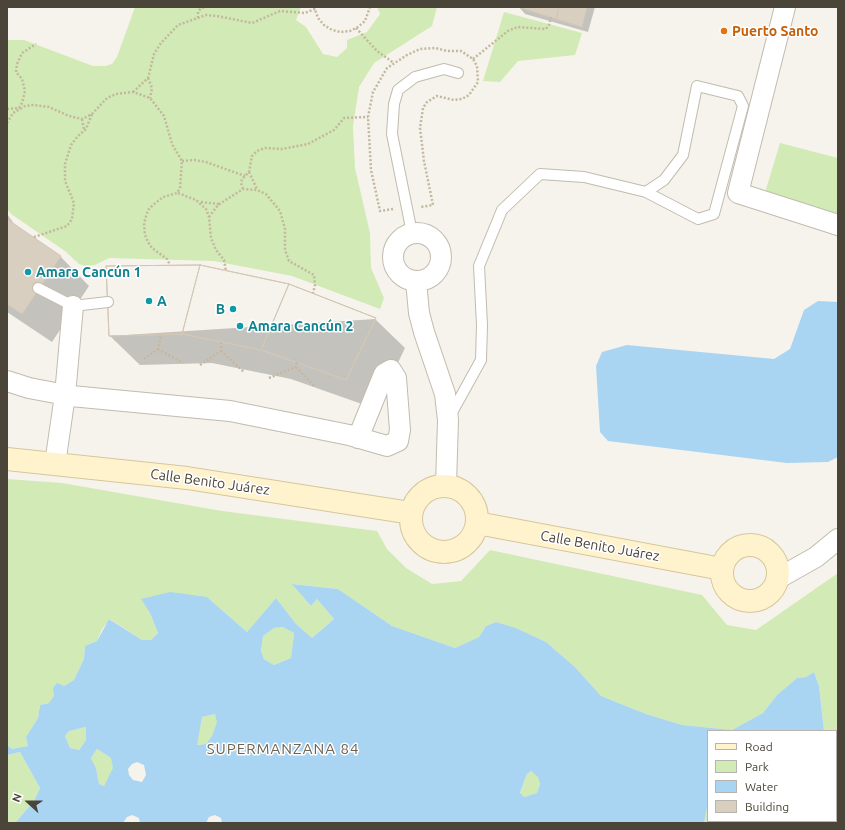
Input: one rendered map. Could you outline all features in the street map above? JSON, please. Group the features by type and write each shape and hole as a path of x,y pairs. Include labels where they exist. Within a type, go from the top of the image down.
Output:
{"street":[{"path":"785,7 738,193 838,225"},
{"path":"412,233 424,233 431,236 441,248 441,264 437,271 424,280 416,281 401,276 393,262 396,245 400,239 412,233"},
{"path":"416,281 419,313 445,394 448,420 446,485"},
{"path":"55,464 65,395 73,306"},
{"path":"7,381 29,388 65,395 230,411 358,438"},
{"name":"Calle Benito Juárez","path":"7,459 187,478 411,513"},
{"path":"446,485 456,488 466,494 473,502 477,512 477,523 474,534 460,549 449,552 439,552 424,546 414,534 411,523 411,513 415,504 428,490 446,485"},
{"name":"Calle Benito Juárez","path":"477,523 722,569"},
{"path":"777,579 816,557 838,540"},
{"path":"745,545 754,545 763,548 775,560 778,568 774,588 767,595 759,599 745,600 732,594 725,588 722,578 722,569 724,560 733,550 745,545"}],"lane":[{"path":"412,233 392,134 394,104 398,90 415,77 430,71 444,69 458,73"},
{"path":"448,420 481,360 482,325 479,266 502,210 540,174 584,177 646,192 698,219 714,214 743,106 738,96 697,86 683,155 664,180 646,192"},
{"path":"38,288 73,306 108,302"},
{"path":"816,557 838,551"}],"path":[{"path":"198,18 198,12 201,8 206,7"},
{"path":"133,92 148,78 154,54 169,33 178,26 206,15 252,23 280,11 305,13 314,8 318,18 332,30 341,32 356,28 365,20 370,7"},
{"path":"473,59 508,31 517,27 546,29 549,25 551,17"},
{"path":"356,28 377,51 394,63"},
{"path":"7,123 13,113 19,108 24,91 22,79 16,72 16,64 22,53 36,44"},
{"path":"435,48 447,52 461,51 473,59 479,74 478,82 469,95 454,100 437,96 427,102 423,108 421,135 432,205 380,211 371,170 368,117 373,92 378,82 387,68 420,49 435,48"},
{"path":"148,78 152,88 150,98"},
{"path":"34,237 67,226 72,219 74,203 65,181 65,167 71,145 90,122 92,114 99,105 111,95 133,92 150,98 164,116 172,144 182,161 182,179 177,193"},
{"path":"7,109 33,105 49,107 69,116 82,119 92,114"},
{"path":"243,189 241,183 249,172 252,156 260,150 265,148 282,149 308,144 334,130 344,118 353,116 368,117"},
{"path":"82,119 84,123 84,130"},
{"path":"182,161 194,160 206,162 245,176"},
{"path":"249,172 258,190 270,198 280,212 285,229 286,250 289,261 314,275 315,285 313,294"},
{"path":"209,217 220,204 243,189 258,190"},
{"path":"170,265 167,259 152,248 145,235 144,223 148,210 152,205 163,197 177,193 187,195 200,202 220,204"},
{"path":"200,202 209,217 211,238 216,250 224,260 226,271"},
{"path":"144,359 158,348 161,335"},
{"path":"221,342 221,351 244,372"},
{"path":"158,348 183,363"},
{"path":"200,365 221,351"},
{"path":"296,367 297,362"},
{"path":"269,378 296,367"},
{"path":"296,367 314,386"}],"green space":[{"path":"135,7 301,7 296,20 306,27 323,54 337,57 347,48 347,40 367,32 380,14 377,7 437,7 432,26 374,63 359,87 353,126 355,168 370,233 371,268 384,298 380,309 292,276 214,261 109,258 95,265 86,266 79,264 65,251 11,214 7,209 7,40 24,40 93,66 105,66 112,64 117,57"},
{"path":"504,12 582,33 575,55 518,61 500,82 483,81"},
{"path":"780,143 838,158 838,215 764,196"},
{"path":"7,479 62,483 222,511 377,531 387,549 406,568 432,584 461,581 490,550 702,595 727,625 756,630 838,573 838,823 704,823 707,808 707,822 837,822 837,730 824,730 819,686 814,672 806,677 797,678 777,695 763,713 732,730 682,725 646,714 601,696 575,667 546,642 516,628 496,622 486,626 479,637 455,648 392,626 338,589 293,584 311,606 317,599 334,619 312,638 296,624 276,598 247,632 207,597 142,600 150,613 158,633 151,640 142,640 110,619 102,629 97,641 85,646 84,659 74,680 64,686 49,703 40,705 38,718 26,737 28,746 12,749 7,745"},
{"path":"283,627 294,633 291,658 274,665 264,659 261,651 263,636 274,628"},
{"path":"215,714 218,722 212,736 206,744 196,745 202,717"},
{"path":"86,727 86,740 79,750 70,748 65,736 69,731"},
{"path":"97,749 111,758 114,768 104,786 99,784 96,768 91,758"},
{"path":"20,752 40,788 34,801 15,823 7,823 7,755"},
{"path":"531,771 538,777 540,784 537,793 524,797 520,794 527,774"}],"water":[{"path":"818,301 838,302 838,457 828,462 787,463 608,441 600,432 596,366 602,352 627,345 774,359 790,349 804,310"},
{"path":"292,584 338,589 392,626 455,648 479,637 486,626 496,622 516,628 546,642 575,667 601,696 646,714 682,725 732,730 707,730 707,808 704,823 222,823 221,818 215,815 209,817 206,823 140,823 139,818 132,815 127,817 123,823 15,823 34,801 40,788 20,752 7,755 7,745 12,749 28,746 26,737 38,718 40,705 49,703 54,696 53,688 57,683 64,686 74,680 84,659 85,646 97,641 109,619 142,640 151,640 158,633 150,613 141,599 170,592 207,597 247,632 276,598 296,624 312,638 334,619 317,599 311,606","holes":["283,627 294,633 291,658 274,665 264,659 261,651 263,636 274,628","215,714 217,722 212,736 206,744 197,745 202,717","86,727 86,740 79,750 70,748 65,736 69,731","97,749 111,758 113,768 104,786 99,784 96,768 91,758","137,762 144,765 146,775 142,782 133,780 129,775 128,769 132,764","531,771 538,777 540,784 537,793 524,797 520,793 527,774"]},
{"path":"814,672 819,686 824,730 732,730 763,713 777,695 797,678 806,677"}],"building":[{"path":"518,7 559,7 556,19"},
{"path":"559,7 587,7 582,27 556,19"},
{"name":"Amara Cancún 1","path":"7,219 61,256 22,314 7,304"},
{"name":"Amara Cancún 2","path":"200,265 289,284 376,318 346,380 261,350 182,334 109,336 106,266"},
{"name":"A","path":"200,265 182,334 109,336 106,266"},
{"name":"B","path":"200,265 289,284 261,350 182,334"},
{"path":"289,284 376,318 346,380 261,350"}],"place":[{"name":"Puerto Santo","path":"724,31"},
{"name":"Amara Cancún 1","path":"28,272"},
{"name":"A","path":"149,301"},
{"name":"B","path":"233,309"},
{"name":"Amara Cancún 2","path":"240,326"}],"district":[{"name":"SUPERMANZANA 84","path":"283,749"}]}
